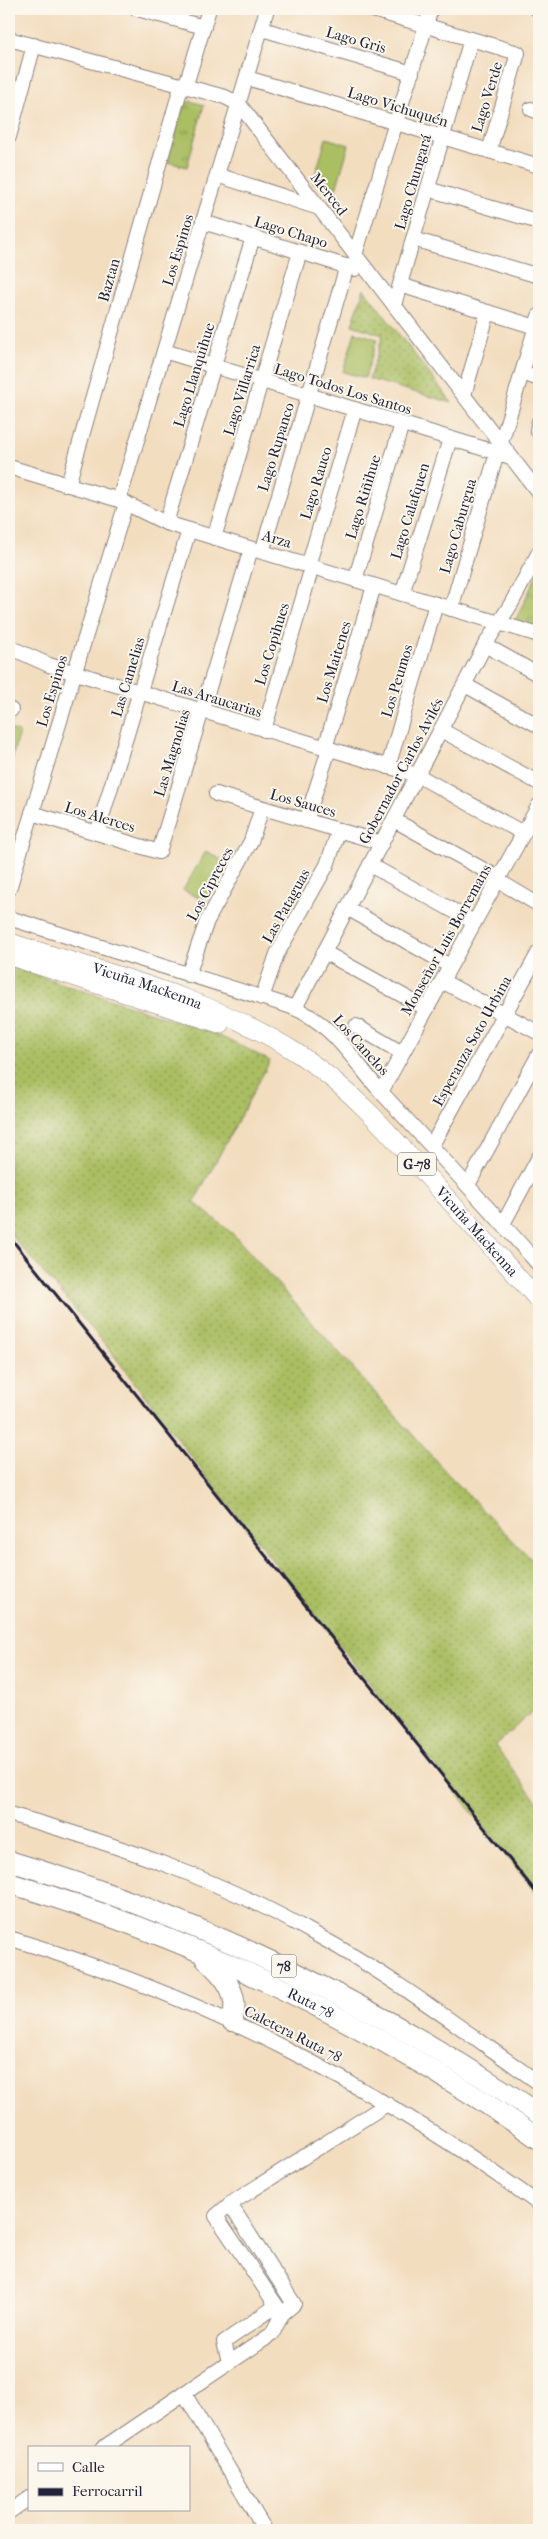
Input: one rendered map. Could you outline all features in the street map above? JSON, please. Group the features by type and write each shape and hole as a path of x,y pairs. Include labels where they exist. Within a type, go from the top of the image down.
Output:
{"highway":[{"name":"Ruta 78","path":"9,1861 162,1914 285,1967 429,2044 539,2114"},
{"name":"Ruta 78","path":"9,1883 106,1915 196,1950 311,2003 390,2045 473,2094 539,2139"},
{"path":"196,1950 230,1984 236,2002 232,2021"}],"main road":[{"name":"Vicuña Mackenna","path":"9,942 188,1000 235,1019 280,1043 317,1066 362,1105 539,1301"},
{"name":"Vicuña Mackenna","path":"9,956 280,1043"}],"street":[{"name":"Baztan","path":"68,485 179,94 184,86 209,9"},
{"name":"Los Espinos","path":"9,889 74,673 164,351 268,9"},
{"path":"370,9 470,39"},
{"name":"Lago Rupanco","path":"256,550 308,395 431,9"},
{"path":"145,10 204,27"},
{"name":"Lago Gris","path":"262,29 412,73"},
{"path":"9,39 229,98 239,104"},
{"name":"Lago Verde","path":"470,39 518,53 488,151"},
{"name":"Lago Chungará","path":"394,305 470,39"},
{"path":"9,137 13,107 34,45"},
{"name":"Lago Vichuquén","path":"247,78 539,166"},
{"name":"Merced","path":"239,104 319,208 351,260 369,273 464,395 499,448 512,457 539,493"},
{"path":"217,175 319,208"},
{"path":"428,189 539,222"},
{"name":"Lago Chapo","path":"203,222 300,252 351,260"},
{"name":"Lago Llanquihue","path":"166,523 253,237"},
{"path":"413,239 539,276"},
{"name":"Lago Villarrica","path":"214,538 300,252"},
{"path":"400,285 488,312 538,324"},
{"path":"464,395 488,312"},
{"name":"Lago Caburgua","path":"451,609 538,324"},
{"name":"Lago Todos Los Santos","path":"164,351 450,438 499,448"},
{"path":"522,373 539,378"},
{"name":"Lago Rauco","path":"310,566 355,410"},
{"name":"Lago Riñihue","path":"355,580 402,424"},
{"name":"Lago Calafquen","path":"402,594 450,438"},
{"name":"Arza","path":"9,467 123,502 166,523 539,635"},
{"name":"Las Camelias","path":"97,833 189,530"},
{"name":"Las Magnolias","path":"159,852 202,711 256,550"},
{"name":"Gobernador Carlos Avilés","path":"295,1008 485,645 511,604 539,552"},
{"name":"Los Copihues","path":"264,730 310,566"},
{"name":"Los Maitenes","path":"327,749 374,586"},
{"name":"Los Peumos","path":"388,767 436,604"},
{"path":"485,645 539,675"},
{"name":"Las Araucarias","path":"9,646 38,661 74,673 418,775 523,833"},
{"path":"465,685 539,726"},
{"path":"441,730 539,783"},
{"path":"306,821 327,749"},
{"name":"Los Sauces","path":"216,794 382,843"},
{"name":"Monseñor Luis Borremans","path":"381,1092 539,804"},
{"name":"Los Cipreces","path":"188,976 207,921 251,841 262,808"},
{"name":"Los Alerces","path":"32,813 159,852"},
{"path":"394,820 495,876 498,880 539,905"},
{"name":"Las Pataguas","path":"262,998 277,954 327,865 339,830"},
{"path":"370,865 474,922"},
{"path":"347,908 450,966"},
{"name":"Los Canelos","path":"9,918 188,976 295,1008 327,1028 381,1092 432,1145 539,1265"},
{"path":"324,952 426,1009"},
{"name":"Esperanza Soto Urbina","path":"432,1145 539,952"},
{"path":"442,981 539,1033"},
{"name":"Los Canelos","path":"356,1026 402,1053"},
{"path":"468,1185 539,1054"},
{"path":"503,1224 539,1157"},
{"path":"9,1814 88,1836 149,1857 219,1886 294,1922 396,1984 539,2084"},
{"name":"Caletera Ruta 78","path":"9,1938 132,1979 232,2021 320,2066 387,2104 474,2159 539,2204"},
{"path":"279,2310 216,2216 230,2204 387,2104"},
{"path":"229,2362 224,2342 279,2310 294,2304 230,2204"},
{"path":"106,2446 272,2334 279,2310"},
{"path":"184,2393 265,2530"},
{"path":"9,2512 28,2499"}],"green space":[{"path":"190,101 204,105 187,167 168,162 184,104"},
{"path":"326,138 349,145 336,189 313,183"},
{"path":"364,289 452,403 369,379 383,335 352,325"},
{"path":"355,332 377,339 365,378 343,372"},
{"path":"539,570 539,628 515,621"},
{"path":"9,729 19,732 9,771"},
{"path":"206,851 227,863 203,900 183,890"},
{"path":"9,966 209,1032 236,1043 270,1061 194,1202 234,1235 446,1472 539,1567 539,1705 495,1746 539,1804 539,1897 215,1488 105,1344 9,1233"}],"railway":[{"path":"9,1236 539,1896"}]}
